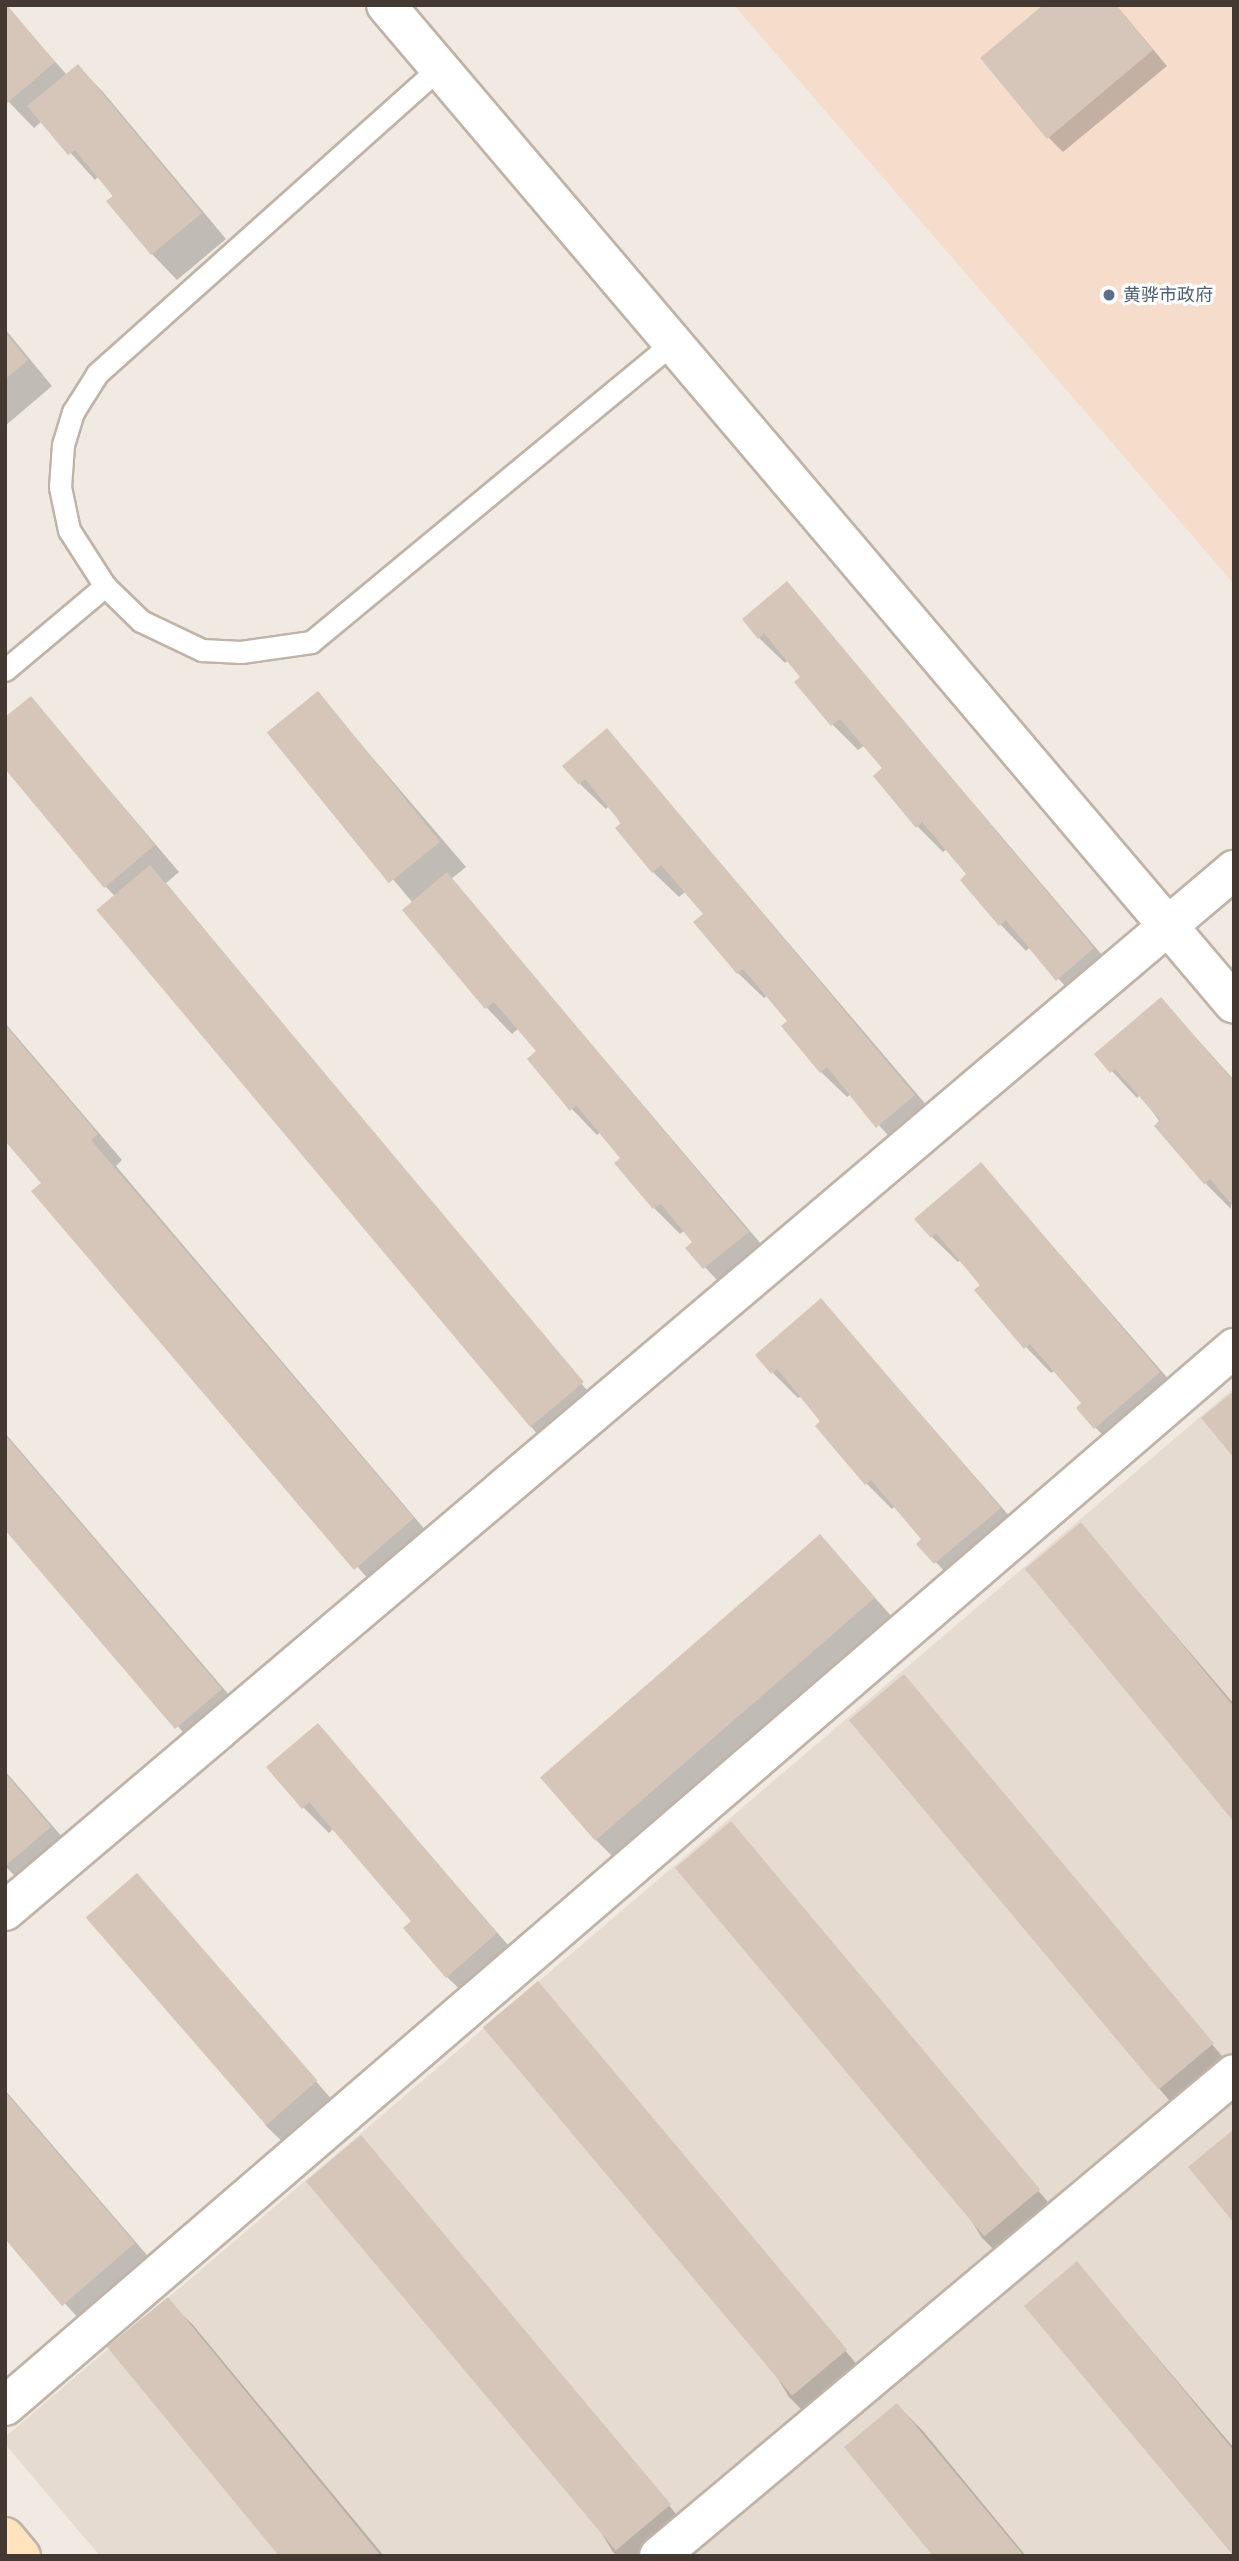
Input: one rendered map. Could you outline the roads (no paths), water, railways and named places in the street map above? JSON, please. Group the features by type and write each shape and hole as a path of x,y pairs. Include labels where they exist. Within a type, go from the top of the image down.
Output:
{"main road":[{"path":"5,2537 22,2556"}],"street":[{"path":"386,5 1234,1004"},
{"path":"5,1911 1234,870"},
{"path":"5,2406 1234,1348"},
{"path":"659,2556 1234,2074"}],"lane":[{"path":"439,68 97,374 73,412 62,445 60,487 69,530 105,586 141,621 202,650 241,652 311,642 672,343"},
{"path":"5,670 105,586"}],"place":[{"name":"黄骅市政府","path":"1109,295"}]}
